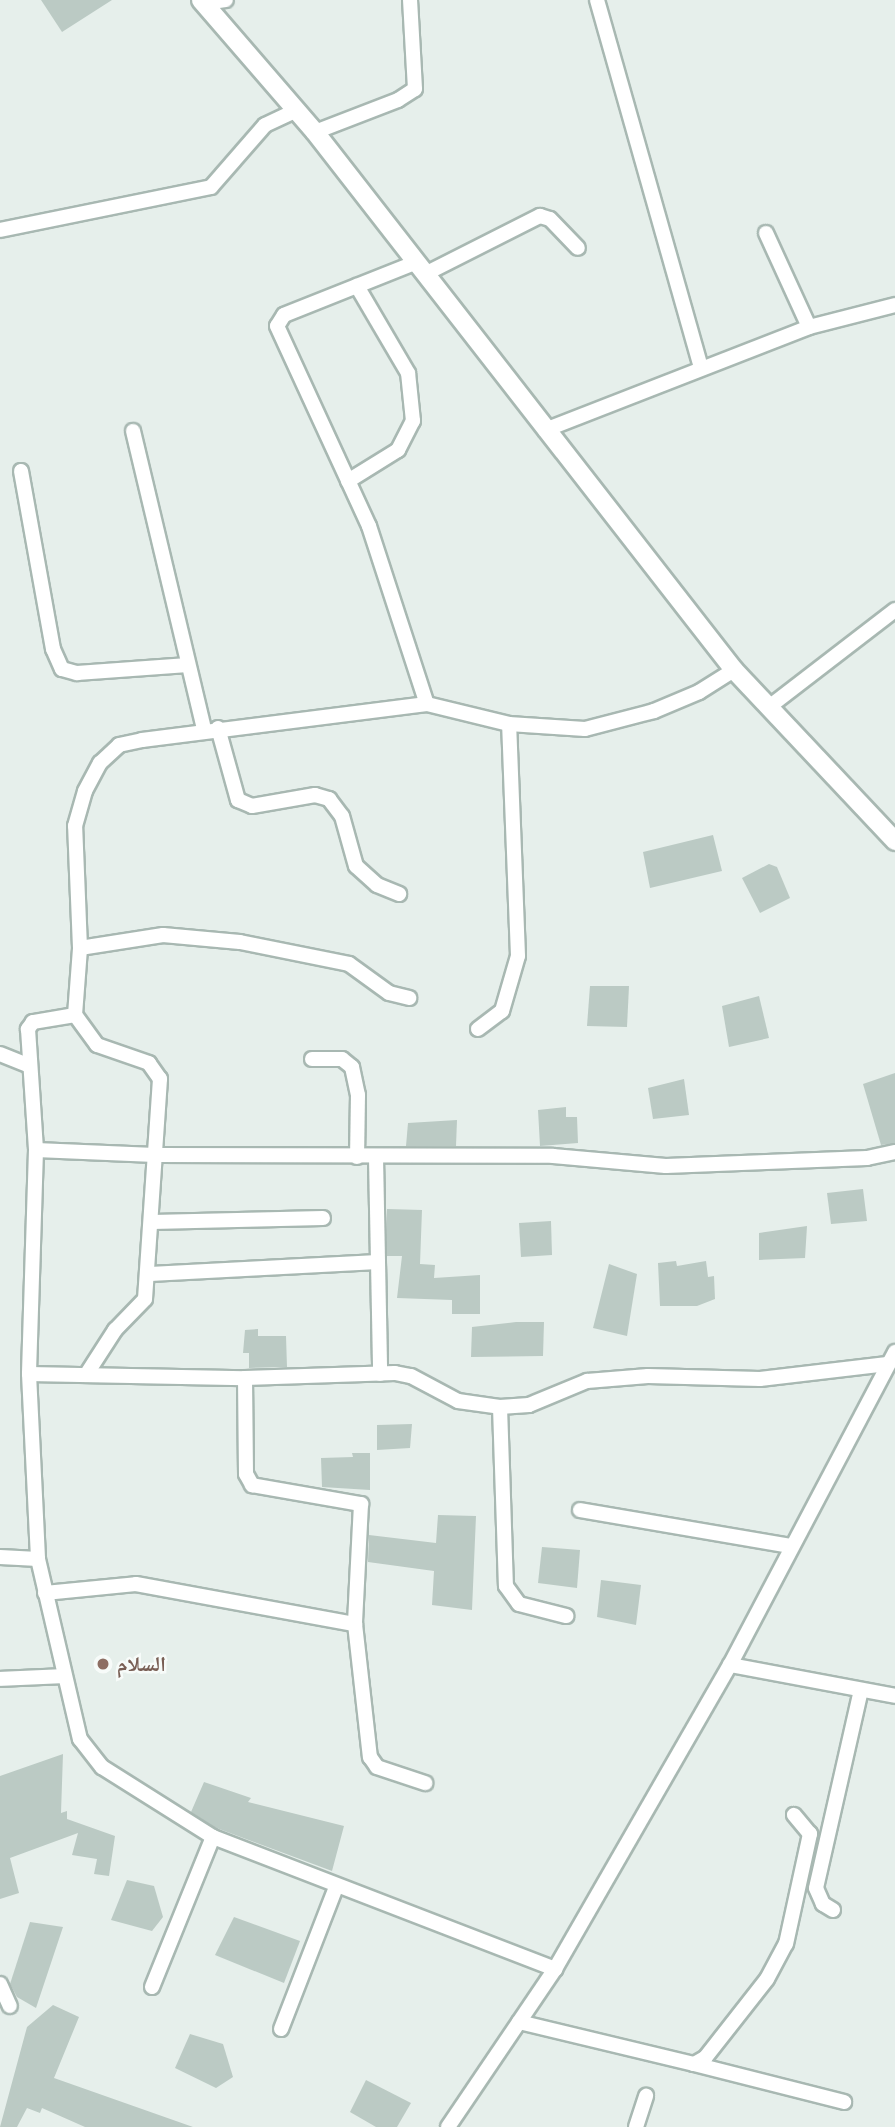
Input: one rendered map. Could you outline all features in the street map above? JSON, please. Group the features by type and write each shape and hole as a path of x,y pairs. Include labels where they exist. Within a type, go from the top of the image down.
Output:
{"street":[{"path":"202,2 226,0"},
{"path":"316,132 398,100 415,89 418,82 410,0"},
{"path":"597,0 701,367"},
{"path":"202,2 316,132 734,670 895,841"},
{"path":"0,230 211,187 265,125 297,110"},
{"path":"427,704 369,526 277,326 284,315 357,286 421,268 540,216 550,219 578,248"},
{"path":"766,233 809,327"},
{"path":"348,481 398,450 413,421 408,373 357,286"},
{"path":"545,430 809,327 895,305"},
{"path":"133,431 188,665 238,800 252,806 315,795 329,799 342,816 356,866 364,877 400,894"},
{"path":"21,471 53,649 62,669 77,673 188,665"},
{"path":"769,707 895,610"},
{"path":"86,1375 115,1330 142,1307 150,1274 157,1071 149,1063 97,1045 75,1014 80,948 75,826 85,791 100,763 118,745 211,729 427,704 509,724 585,729 616,723 699,692 734,670"},
{"path":"478,1029 502,1011 518,956 509,724"},
{"path":"80,948 163,935 240,942 349,964 389,993 409,999"},
{"path":"75,1014 29,1025 29,1066 36,1150 29,1374 38,1559 80,1739 90,1756 140,1794 213,1836 555,1969"},
{"path":"0,1054 29,1066"},
{"path":"312,1059 342,1059 352,1067 358,1095 357,1157"},
{"path":"36,1150 155,1156 598,1158 666,1166 867,1158 895,1152"},
{"path":"376,1157 380,1374"},
{"path":"152,1222 323,1219"},
{"path":"150,1274 378,1262"},
{"path":"29,1374 245,1378 380,1374 411,1376 458,1401 500,1407 529,1405 587,1381 648,1377 760,1380 891,1358"},
{"path":"448,2127 555,1969 730,1665 891,1358"},
{"path":"245,1378 246,1474 252,1485 361,1504 355,1623 371,1761 377,1767 425,1783"},
{"path":"500,1407 506,1586 519,1604 566,1616"},
{"path":"580,1510 791,1546"},
{"path":"0,1558 38,1559"},
{"path":"45,1593 136,1584 355,1623"},
{"path":"730,1665 895,1696"},
{"path":"0,1679 64,1676"},
{"path":"834,1910 823,1904 816,1888 861,1690"},
{"path":"694,2064 705,2058 734,2023 767,1979 786,1944 810,1834 794,1815"},
{"path":"152,1987 213,1836"},
{"path":"281,2029 336,1886"},
{"path":"0,1984 10,2006"},
{"path":"519,2022 844,2102"},
{"path":"636,2127 646,2095"}],"building":[{"path":"41,0 112,0 62,32"},
{"path":"713,835 722,871 650,888 643,852"},
{"path":"769,864 777,867 790,898 760,913 742,878"},
{"path":"590,986 629,986 627,1027 587,1026"},
{"path":"759,996 769,1038 729,1047 722,1006"},
{"path":"895,1073 895,1143 881,1145 863,1084"},
{"path":"684,1079 689,1115 653,1119 648,1088"},
{"path":"566,1107 566,1117 577,1117 578,1143 540,1146 538,1110"},
{"path":"457,1120 456,1146 406,1146 408,1123"},
{"path":"863,1189 867,1221 831,1224 827,1193"},
{"path":"387,1209 422,1210 420,1264 435,1265 434,1278 480,1275 480,1314 452,1314 452,1300 397,1298 402,1256 387,1256"},
{"path":"551,1221 552,1255 521,1257 519,1223"},
{"path":"807,1226 805,1258 759,1260 759,1233"},
{"path":"676,1261 677,1266 706,1261 708,1277 714,1276 715,1299 697,1306 660,1306 658,1263"},
{"path":"609,1264 637,1274 627,1336 593,1328"},
{"path":"544,1322 543,1356 471,1357 472,1327"},
{"path":"258,1329 258,1336 286,1336 287,1367 249,1368 249,1353 243,1353 245,1330"},
{"path":"412,1424 410,1448 377,1450 377,1425"},
{"path":"352,1453 370,1453 370,1490 322,1487 321,1458 353,1457"},
{"path":"438,1515 476,1516 472,1610 432,1605 434,1571 368,1562 369,1535 436,1543"},
{"path":"542,1547 580,1550 577,1588 538,1583"},
{"path":"601,1580 641,1585 636,1625 597,1617"},
{"path":"63,1754 61,1813 67,1811 67,1819 115,1836 109,1876 94,1874 97,1859 72,1855 78,1833 10,1858 19,1893 0,1899 0,1776"},
{"path":"204,1782 251,1798 248,1802 344,1826 332,1871 214,1827 191,1812"},
{"path":"127,1880 154,1886 163,1917 152,1931 111,1920"},
{"path":"234,1917 300,1941 284,1983 215,1955"},
{"path":"30,1922 63,1927 36,2008 17,1997 10,1984"},
{"path":"53,2005 79,2017 54,2078 193,2127 85,2127 42,2108 40,2113 27,2108 17,2127 0,2127 27,2027"},
{"path":"190,2034 223,2044 233,2077 216,2088 175,2068"},
{"path":"366,2080 411,2103 397,2127 376,2127 350,2112"}],"place":[{"name":"السلام","path":"103,1664"}]}
